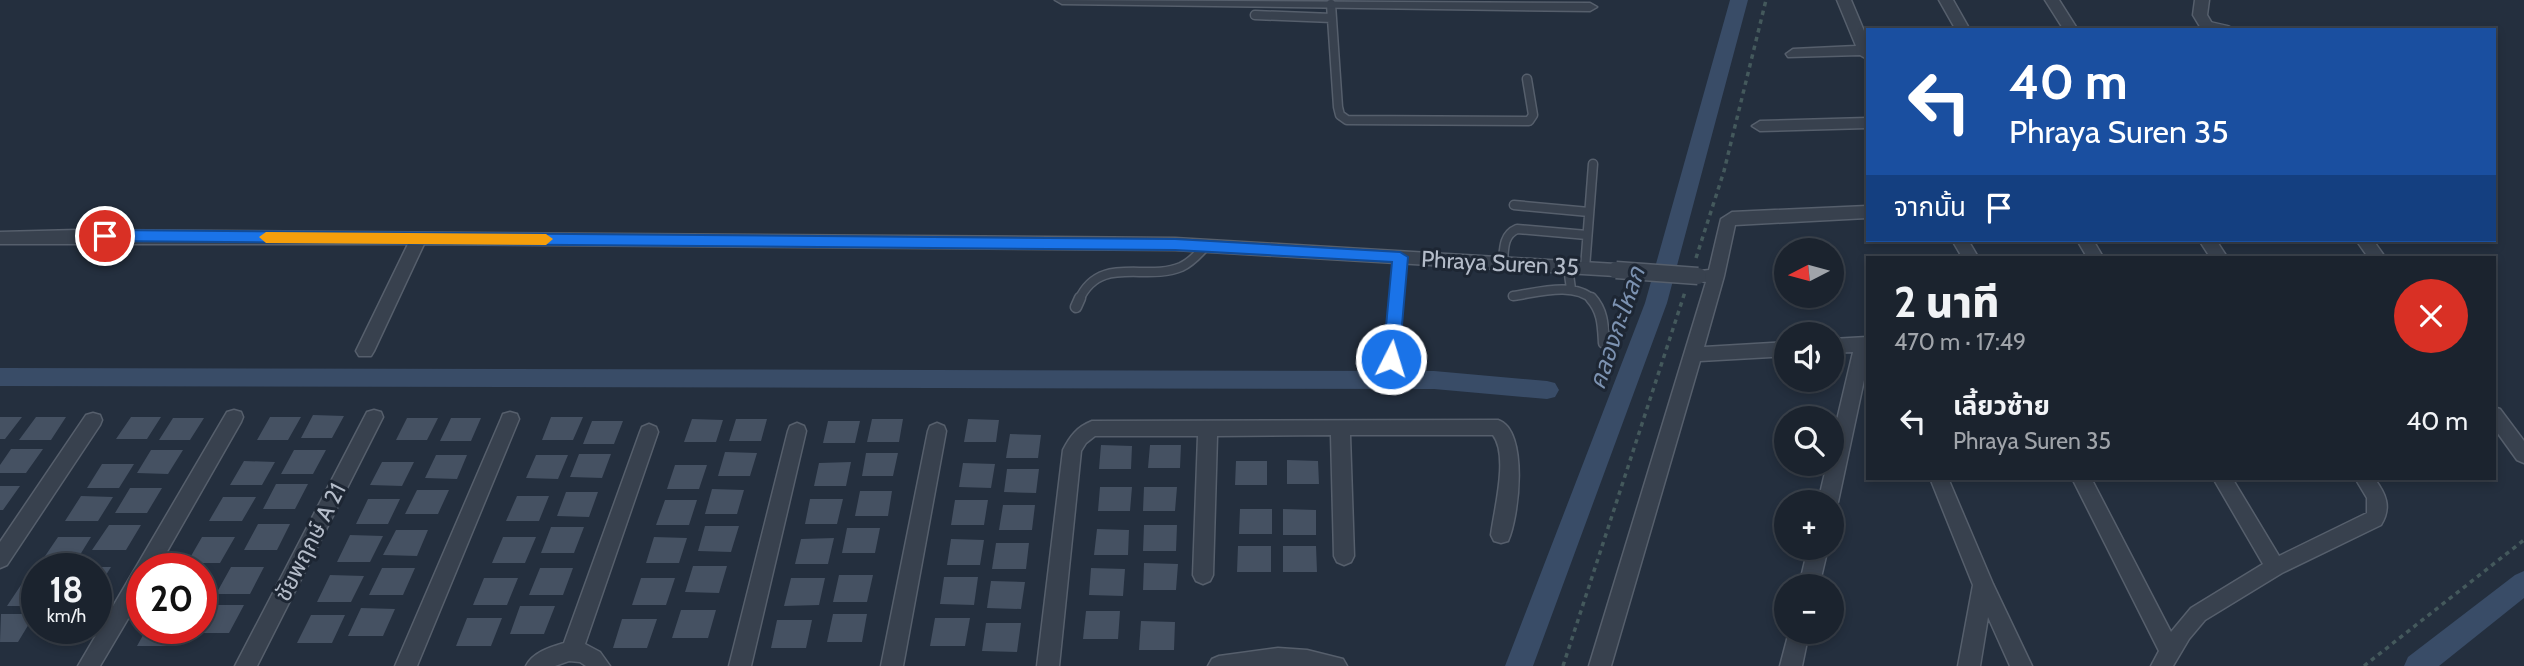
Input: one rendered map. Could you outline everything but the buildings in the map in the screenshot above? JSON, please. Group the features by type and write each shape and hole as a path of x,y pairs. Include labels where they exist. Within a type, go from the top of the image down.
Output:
{"street":[{"path":"1062,0 1331,11 1590,7"},
{"path":"1793,54 1866,52 1844,0"},
{"path":"1946,0 1962,28"},
{"path":"2052,0 2070,28"},
{"path":"2202,0 2200,15 2207,27"},
{"path":"1760,126 1866,123"},
{"path":"1600,666 1716,276 1727,223 1732,218 1866,212"},
{"name":"Phraya Suren 35","path":"0,238 419,238 1206,246 1716,276"},
{"path":"365,351 419,238"},
{"path":"2366,242 2376,256"},
{"path":"1831,490 1865,345 1844,346"},
{"path":"1693,354 1774,350"},
{"path":"155,553 234,417"},
{"name":"ชัยพฤกษ์ A 21","path":"246,666 374,417"},
{"path":"2496,417 2524,455"},
{"path":"406,666 510,419"},
{"path":"0,559 93,420"},
{"path":"1048,666 1074,444 1085,432 1101,428 1490,426 1503,430 1508,435 1510,451 1501,534"},
{"path":"1340,427 1344,556"},
{"path":"1203,575 1208,428"},
{"path":"740,666 797,431"},
{"path":"892,666 937,431"},
{"path":"572,651 649,432"},
{"path":"1940,480 1983,585 2021,666"},
{"path":"2082,480 2166,659"},
{"path":"2223,480 2275,567"},
{"path":"2166,659 2182,632 2198,614 2275,567 2374,519 2379,514 2379,505 2365,480"},
{"path":"1969,666 1983,585"},
{"path":"89,666 126,603"},
{"path":"1791,666 1796,644"},
{"path":"537,666 560,653 572,651 592,657 598,666"},
{"path":"1219,666 1240,660 1286,657 1336,666"}],"lane":[{"path":"1255,15 1331,11 1338,107 1340,115 1347,120 1519,124 1529,121 1533,115 1527,79"},
{"path":"1571,289 1587,235 1593,164"},
{"path":"1514,205 1589,212"},
{"path":"1503,263 1504,243 1510,232 1517,229 1587,235"},
{"path":"1076,307 1087,285 1097,278 1112,274 1175,270 1198,258 1206,246"},
{"path":"1391,359 1400,257"},
{"path":"1513,296 1571,289 1587,293 1597,304 1604,326 1604,344"}],"path":[{"path":"1563,666 1694,275 1724,170 1766,0"},
{"path":"2364,666 2524,540"}],"waterway":[{"name":"คลองกะโหลก","path":"1519,666 1656,303 1739,0"},
{"path":"0,377 1434,380 1547,390"},
{"path":"2418,666 2524,583"}],"slow traffic":[{"path":"266,237 546,239"}],"route":[{"path":"105,236 1175,244 1400,257 1391,359"}]}
